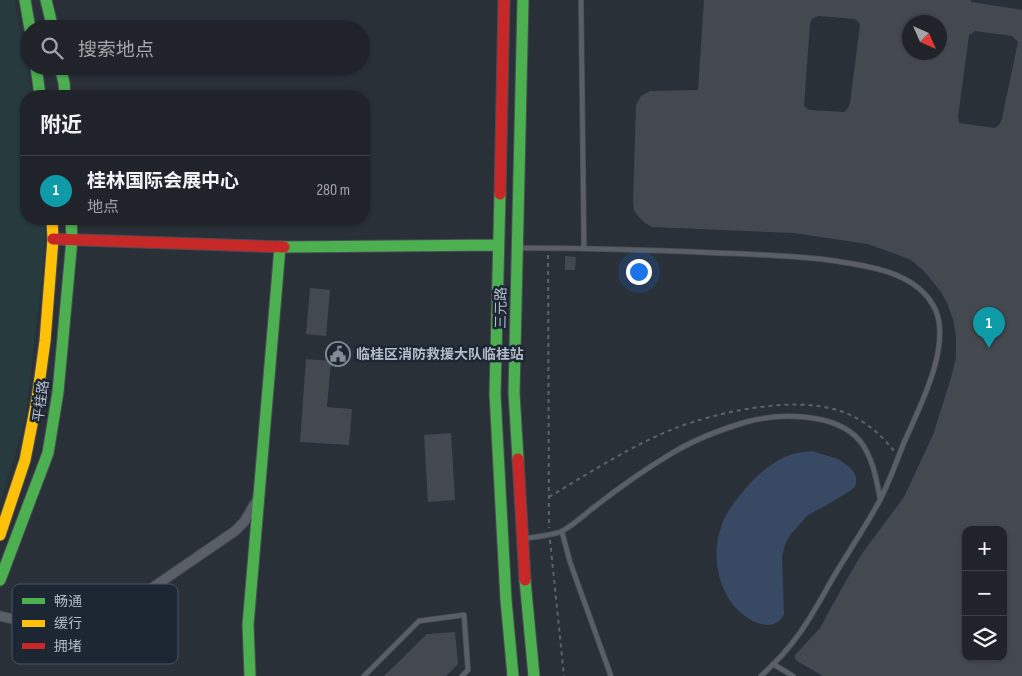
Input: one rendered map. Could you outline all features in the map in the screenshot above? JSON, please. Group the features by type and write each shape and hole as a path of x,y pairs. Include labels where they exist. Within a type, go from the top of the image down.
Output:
{"main road":[{"path":"25,0 28,20"},
{"path":"46,0 50,20"},
{"name":"三元路","path":"504,0 495,394 506,600 513,676"},
{"name":"三元路","path":"523,0 514,393 525,586 534,676"},
{"path":"37,75 39,90"},
{"path":"62,75 65,90"},
{"name":"平桂路","path":"0,535 25,460 37,399 45,341 53,238 52,225"},
{"name":"平桂路","path":"0,580 48,453 58,392 72,239 71,225"},
{"path":"53,238 280,247 498,245"},
{"path":"250,676 248,625 280,247"}],"street":[{"path":"158,584 235,531 244,522 258,499"}],"lane":[{"path":"581,0 584,248"},
{"path":"517,248 584,248 779,255 846,262 887,271 906,280 928,296 937,314 940,335 939,350 929,385 880,500 798,636 761,676"},
{"path":"522,539 562,532 625,484 680,449 705,436 729,427 773,418 797,417 822,420 837,424 849,431 862,444 872,461 880,500"},
{"path":"562,532 570,562 611,676"},
{"path":"364,676 419,621 464,615 468,670 462,676"},
{"path":"773,664 793,676"}],"path":[{"path":"548,248 549,534 564,676"}],"green space":[{"path":"0,0 14,0 20,30 20,75 29,75 32,90 20,90 20,225 46,226 42,278 25,420 0,503"}],"water":[{"path":"812,451 838,459 848,466 856,477 855,487 808,515 790,535 782,556 784,614 771,625 763,625 754,622 738,610 732,604 724,589 720,580 717,561 719,533 724,519 732,506 756,477 782,458"}],"building":[{"path":"704,0 971,0 971,2 1022,10 1022,676 823,676 795,658 795,655 820,628 861,555 904,497 933,435 956,358 956,337 953,319 941,292 924,271 911,260 867,244 794,233 652,227 645,223 634,210 633,202 636,105 641,96 650,91 698,90","holes":["818,16 855,19 860,25 850,103 844,112 809,110 804,106 810,24 812,19","975,31 1012,36 1018,42 1002,118 1000,124 995,128 959,123 958,117 969,35"]},
{"path":"565,256 576,257 575,270 565,270"},
{"path":"310,288 330,290 326,336 306,334"},
{"path":"306,359 331,361 327,407 352,409 349,445 300,442"},
{"path":"451,433 455,500 428,502 424,435"},
{"path":"455,632 458,664 446,676 384,676 427,634"}],"traffic: fast":[{"path":"25,0 28,20"},
{"path":"46,0 51,20"},
{"path":"518,459 514,393 523,0"},
{"path":"37,75 39,90"},
{"path":"62,75 65,90"},
{"path":"500,194 495,394 506,600 513,676"},
{"path":"0,580 48,453 58,392 72,239 71,225"},
{"path":"284,247 498,245"},
{"path":"250,676 248,625 280,247"},
{"path":"525,580 534,676"}],"traffic: slow":[{"path":"0,535 25,460 37,399 45,341 53,239 52,225"}],"traffic: jam":[{"path":"500,194 504,0"},
{"path":"53,239 284,247"},
{"path":"518,459 525,580"}],"place":[{"name":"桂林国际会展中心","path":"989,348"},
{"name":"临桂区消防救援大队临桂站","path":"338,354"}]}
